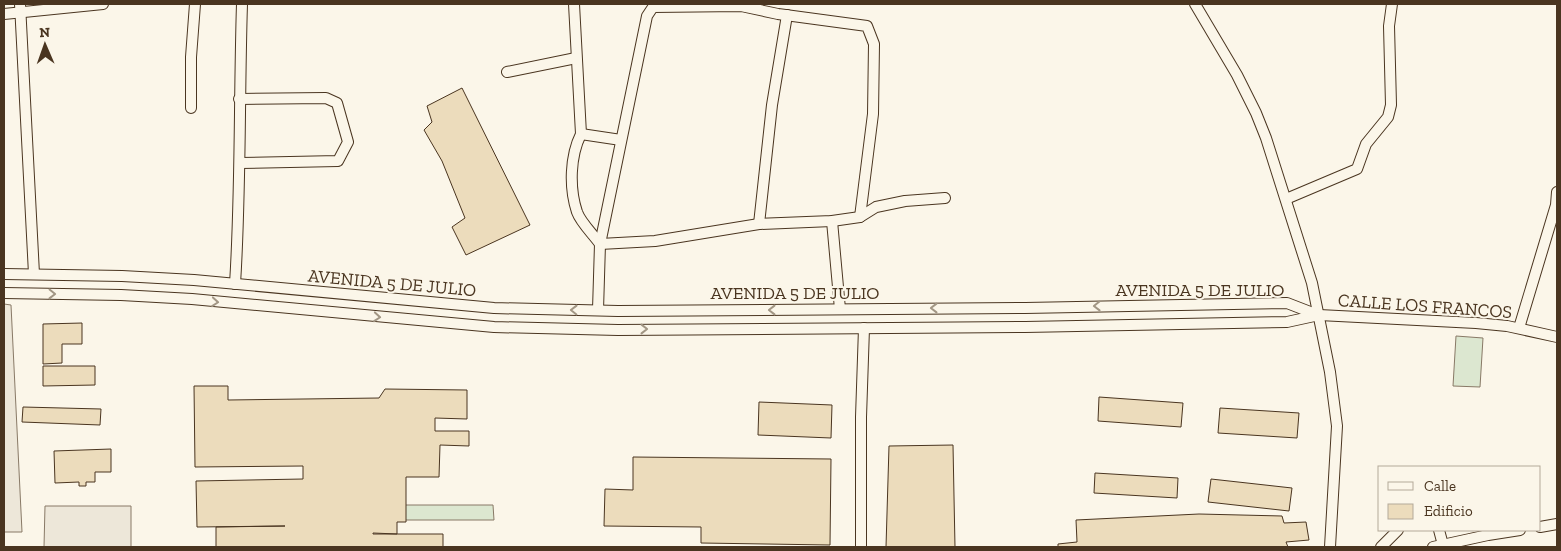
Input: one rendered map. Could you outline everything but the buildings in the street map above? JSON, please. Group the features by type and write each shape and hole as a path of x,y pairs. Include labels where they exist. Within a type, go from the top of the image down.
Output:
{"street":[{"path":"4,14 21,9 103,4"},
{"path":"191,108 194,4"},
{"path":"235,284 239,218 239,99 242,4"},
{"path":"574,4 581,134 576,144 571,183 578,213 600,244"},
{"path":"1195,4 1237,75 1256,113 1266,138 1312,283 1330,372 1337,426 1330,547"},
{"path":"1286,199 1357,169 1366,144 1388,117 1392,105 1389,26 1392,4"},
{"path":"598,310 600,244 647,16 652,7 741,5 787,15 867,26 874,44 873,114 860,216"},
{"path":"21,9 34,274"},
{"path":"759,224 772,105 787,15"},
{"path":"507,72 576,58"},
{"path":"239,99 326,98 337,103 348,142 338,161 240,163"},
{"path":"581,134 621,140"},
{"path":"1519,328 1557,205 1557,192"},
{"path":"600,244 655,241 759,224 832,221 860,216 876,207 905,200 945,198"},
{"path":"832,221 840,309"},
{"name":"AVENIDA 5 DE JULIO","path":"4,274 122,276 235,284 473,306 598,310 1287,303 1319,315"},
{"name":"AVENIDA 5 DE JULIO","path":"4,293 121,295 494,327 618,330 1287,322 1319,315"},
{"name":"CALLE LOS FRANCOS","path":"1319,315 1476,323 1519,328 1557,338"},
{"path":"861,547 861,426 864,328"},
{"path":"1541,527 1557,524"},
{"path":"1381,547 1397,531"},
{"path":"1439,531 1438,546 1514,531"}],"green space":[{"path":"1456,336 1483,338 1480,387 1453,386"},
{"path":"403,505 493,505 494,520 403,520"}],"shaded area":[{"path":"4,304 11,305 22,532 4,532"},
{"path":"45,506 131,506 131,547 44,547"}]}
